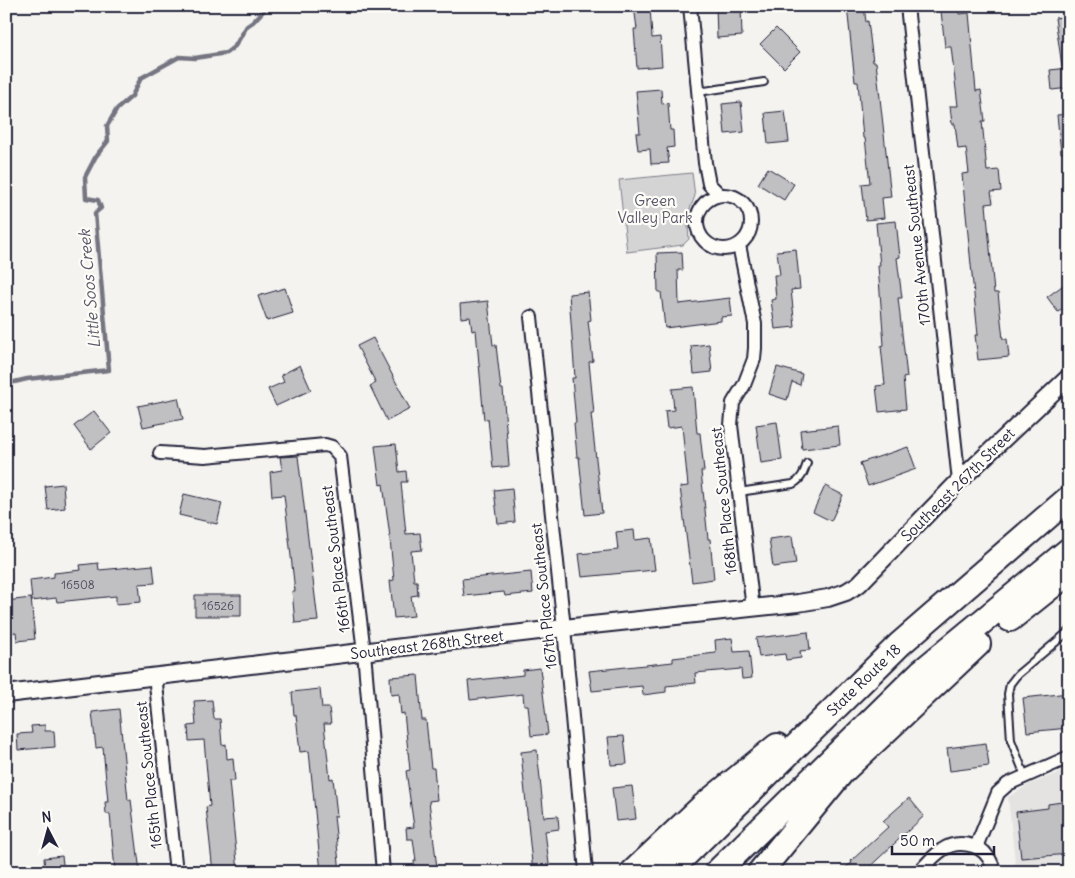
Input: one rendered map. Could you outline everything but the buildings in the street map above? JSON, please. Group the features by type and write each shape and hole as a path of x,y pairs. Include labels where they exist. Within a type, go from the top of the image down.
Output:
{"highway":[{"name":"State Route 18","path":"668,872 900,644 1069,498"},
{"path":"718,872 921,672 1069,550"},
{"path":"760,872 842,772 976,646 1069,572"},
{"path":"633,872 702,807 900,644"}],"street":[{"path":"690,6 709,184 720,195"},
{"name":"170th Avenue Southeast","path":"907,6 959,481"},
{"path":"720,195 729,195 738,199 745,204 750,212 750,231 746,239 731,249 722,250 714,248 700,236 697,228 699,211 711,198 720,195"},
{"name":"168th Place Southeast","path":"739,245 755,324 755,348 754,359 744,384 733,403 731,426 753,609"},
{"name":"167th Place Southeast","path":"531,317 564,628 586,872"},
{"name":"Southeast 267th Street","path":"846,592 859,584 876,568 959,481 1069,377"},
{"name":"166th Place Southeast","path":"160,454 206,456 325,445 332,447 340,456 364,652 383,872"},
{"name":"Southeast 268th Street","path":"6,694 564,628 753,609 828,598 846,592"},
{"name":"165th Place Southeast","path":"155,675 176,872"},
{"path":"976,847 998,793 1008,784 1069,757"},
{"path":"919,872 943,849 953,845 968,844 976,847 988,857 995,872"}],"lane":[{"path":"698,92 764,82"},
{"path":"739,492 793,484 799,480 807,463"},
{"path":"1025,776 1011,740 1008,694 1010,684 1016,675 1069,631"}],"shaded area":[{"path":"1069,769 1069,872 1016,872 1008,797 1030,784"}],"green space":[{"name":"Green Valley Park","path":"692,173 695,196 687,216 689,239 683,245 627,252 619,180"}],"waterway":[{"name":"Little Soos Creek","path":"6,384 27,379 109,370 95,213 101,208 98,200 86,198 85,177 96,156 108,141 107,126 117,109 132,96 141,78 179,57 195,58 226,53 235,46 247,26 268,6"}]}
